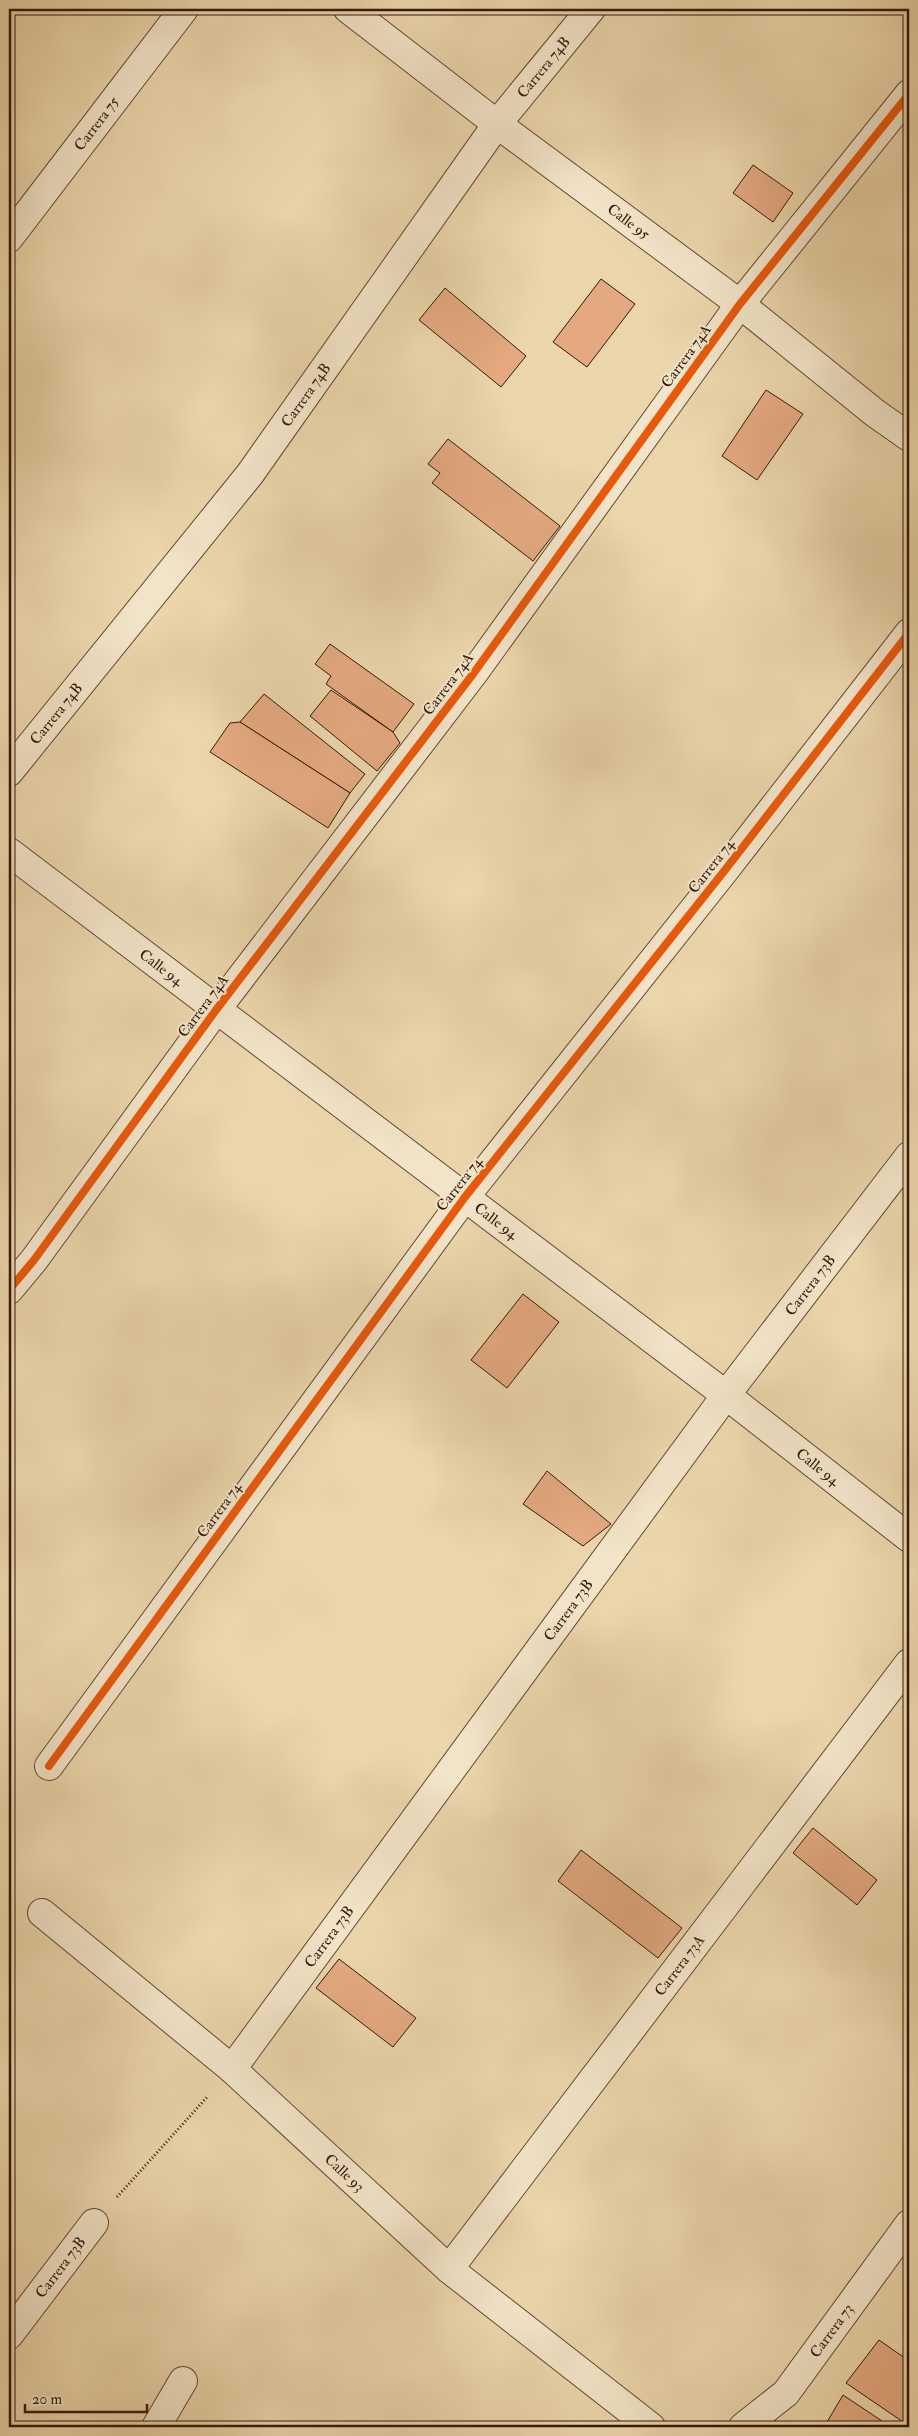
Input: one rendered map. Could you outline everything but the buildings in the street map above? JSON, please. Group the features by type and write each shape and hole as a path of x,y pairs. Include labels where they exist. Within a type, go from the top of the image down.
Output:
{"street":[{"name":"Carrera 75","path":"9,238 184,9"},
{"name":"Calle 95","path":"348,9 497,124 740,304 875,413 909,437"},
{"name":"Carrera 74B","path":"9,772 250,474 497,124 591,9"},
{"name":"Carrera 74A","path":"9,1290 34,1260 216,1010 473,674 740,304 909,94"},
{"name":"Carrera 74","path":"50,1766 465,1197 725,870 909,633"},
{"name":"Calle 94","path":"9,852 726,1395 909,1538"},
{"name":"Carrera 73B","path":"232,2070 726,1395 909,1156"},
{"name":"Carrera 73A","path":"449,2269 909,1663"},
{"name":"Calle 93","path":"42,1913 232,2070 449,2269 651,2427"},
{"name":"Carrera 73B","path":"9,2335 94,2223"},
{"name":"Carrera 73","path":"743,2427 786,2393 909,2224"},
{"path":"156,2427 184,2381"}],"path":[{"path":"94,2223 232,2070"}],"cycle path":[{"path":"9,1290 34,1260 216,1010 473,674 740,304 909,94"},
{"path":"49,1766 465,1197 725,870 909,633"}]}
